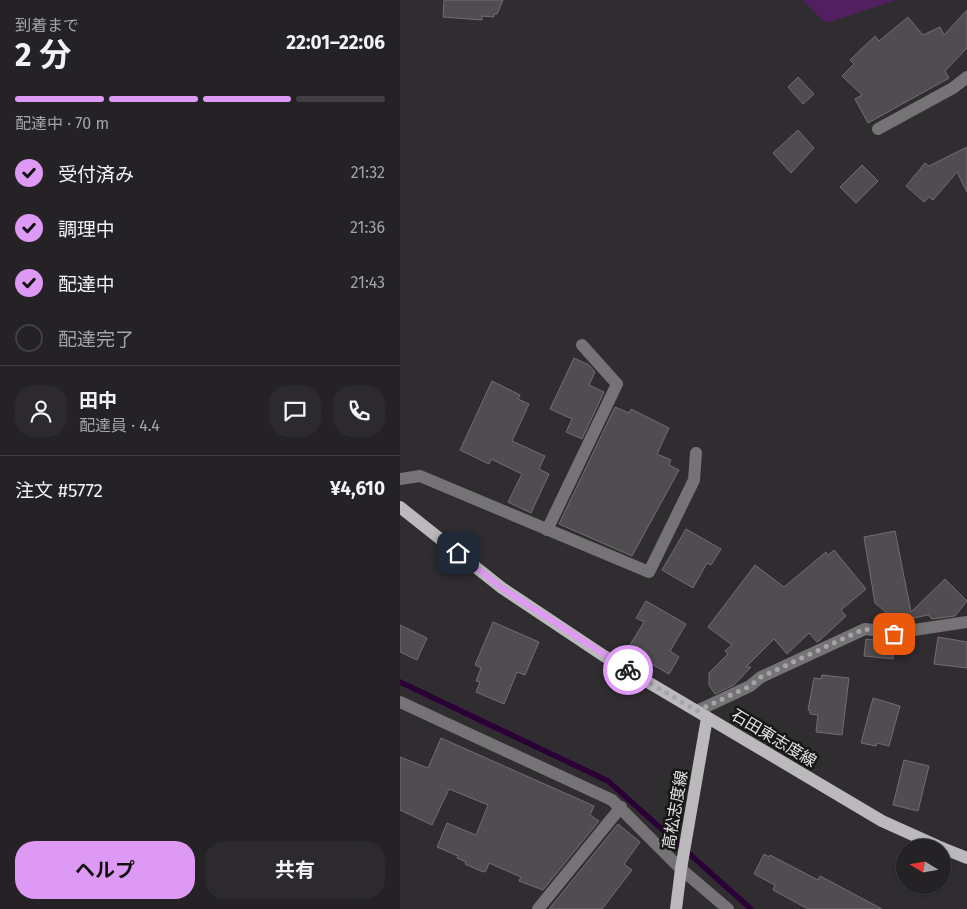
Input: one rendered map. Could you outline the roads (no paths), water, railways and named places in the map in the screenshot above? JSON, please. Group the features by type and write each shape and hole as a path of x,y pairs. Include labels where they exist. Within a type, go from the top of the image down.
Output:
{"main road":[{"name":"石田東志度線","path":"400,507 502,588 604,656 882,821 922,839"},
{"name":"高松志度線","path":"676,909 702,714"},
{"name":"石田東志度線","path":"951,852 967,858"}],"street":[{"path":"878,129 952,88 967,77"},
{"path":"547,530 617,384 582,345"},
{"path":"400,479 420,476 649,572 694,480 696,452"},
{"path":"702,714 750,686 761,677 864,629 894,634 967,622"},
{"path":"400,702 582,785 621,807 681,869 728,909"},
{"path":"538,909 621,807"}],"waterway":[{"path":"400,682 608,781 751,909"}]}
